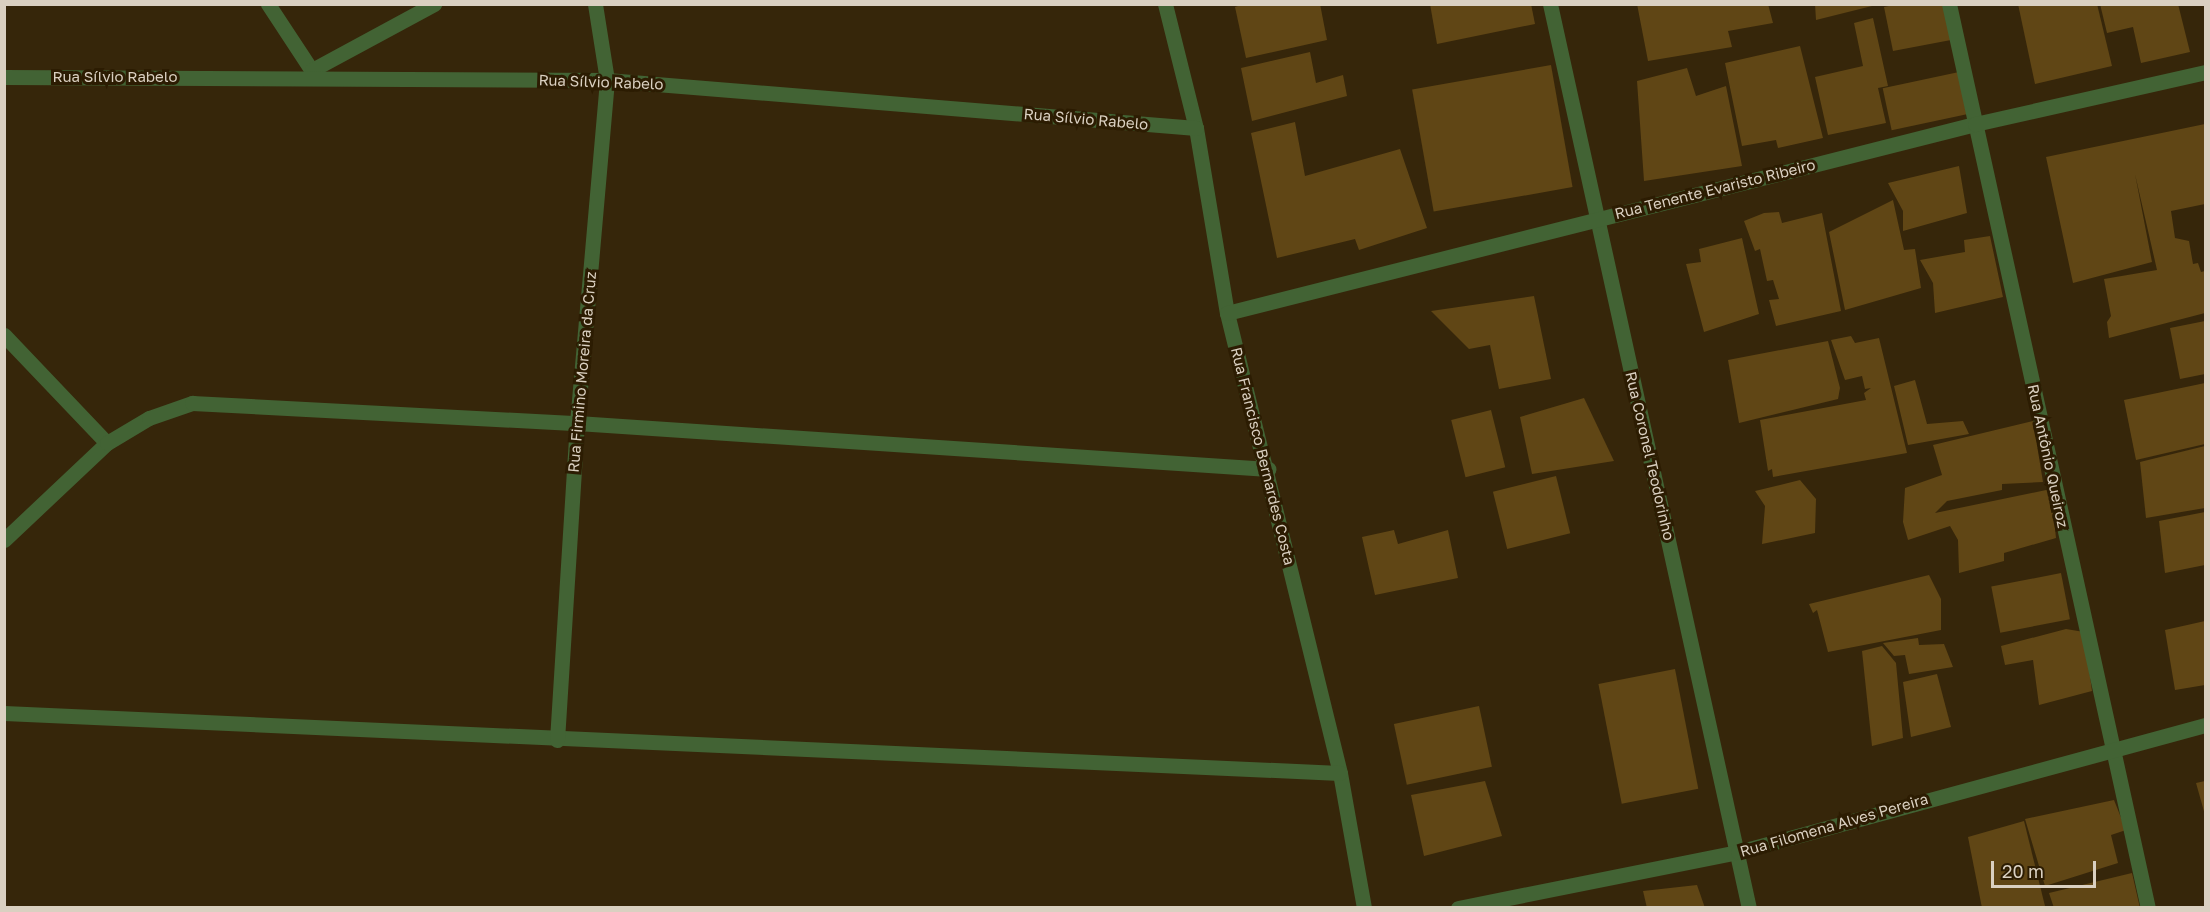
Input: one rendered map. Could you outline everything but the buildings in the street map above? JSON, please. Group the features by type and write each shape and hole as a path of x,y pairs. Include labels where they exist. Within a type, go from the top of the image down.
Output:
{"street":[{"path":"268,4 314,74 434,4"},
{"name":"Rua Firmino Moreira da Cruz","path":"557,740 577,423 607,80 595,4"},
{"name":"Rua Francisco Bernardes Costa","path":"1165,4 1196,128 1227,313 1268,469 1340,774 1364,908"},
{"name":"Rua Coronel Teodorinho","path":"1550,4 1749,908"},
{"name":"Rua Antônio Queiroz","path":"1949,4 2148,908"},
{"name":"Rua Tenente Evaristo Ribeiro","path":"1227,313 1974,124 2205,72"},
{"name":"Rua Sílvio Rabelo","path":"4,76 314,74 607,80 1196,128"},
{"path":"4,335 107,443"},
{"path":"4,540 107,443 149,418 192,403 577,423 1268,469"},
{"path":"4,713 1340,774"},
{"name":"Rua Filomena Alves Pereira","path":"1458,908 1738,852 2112,748 2205,725"}]}
